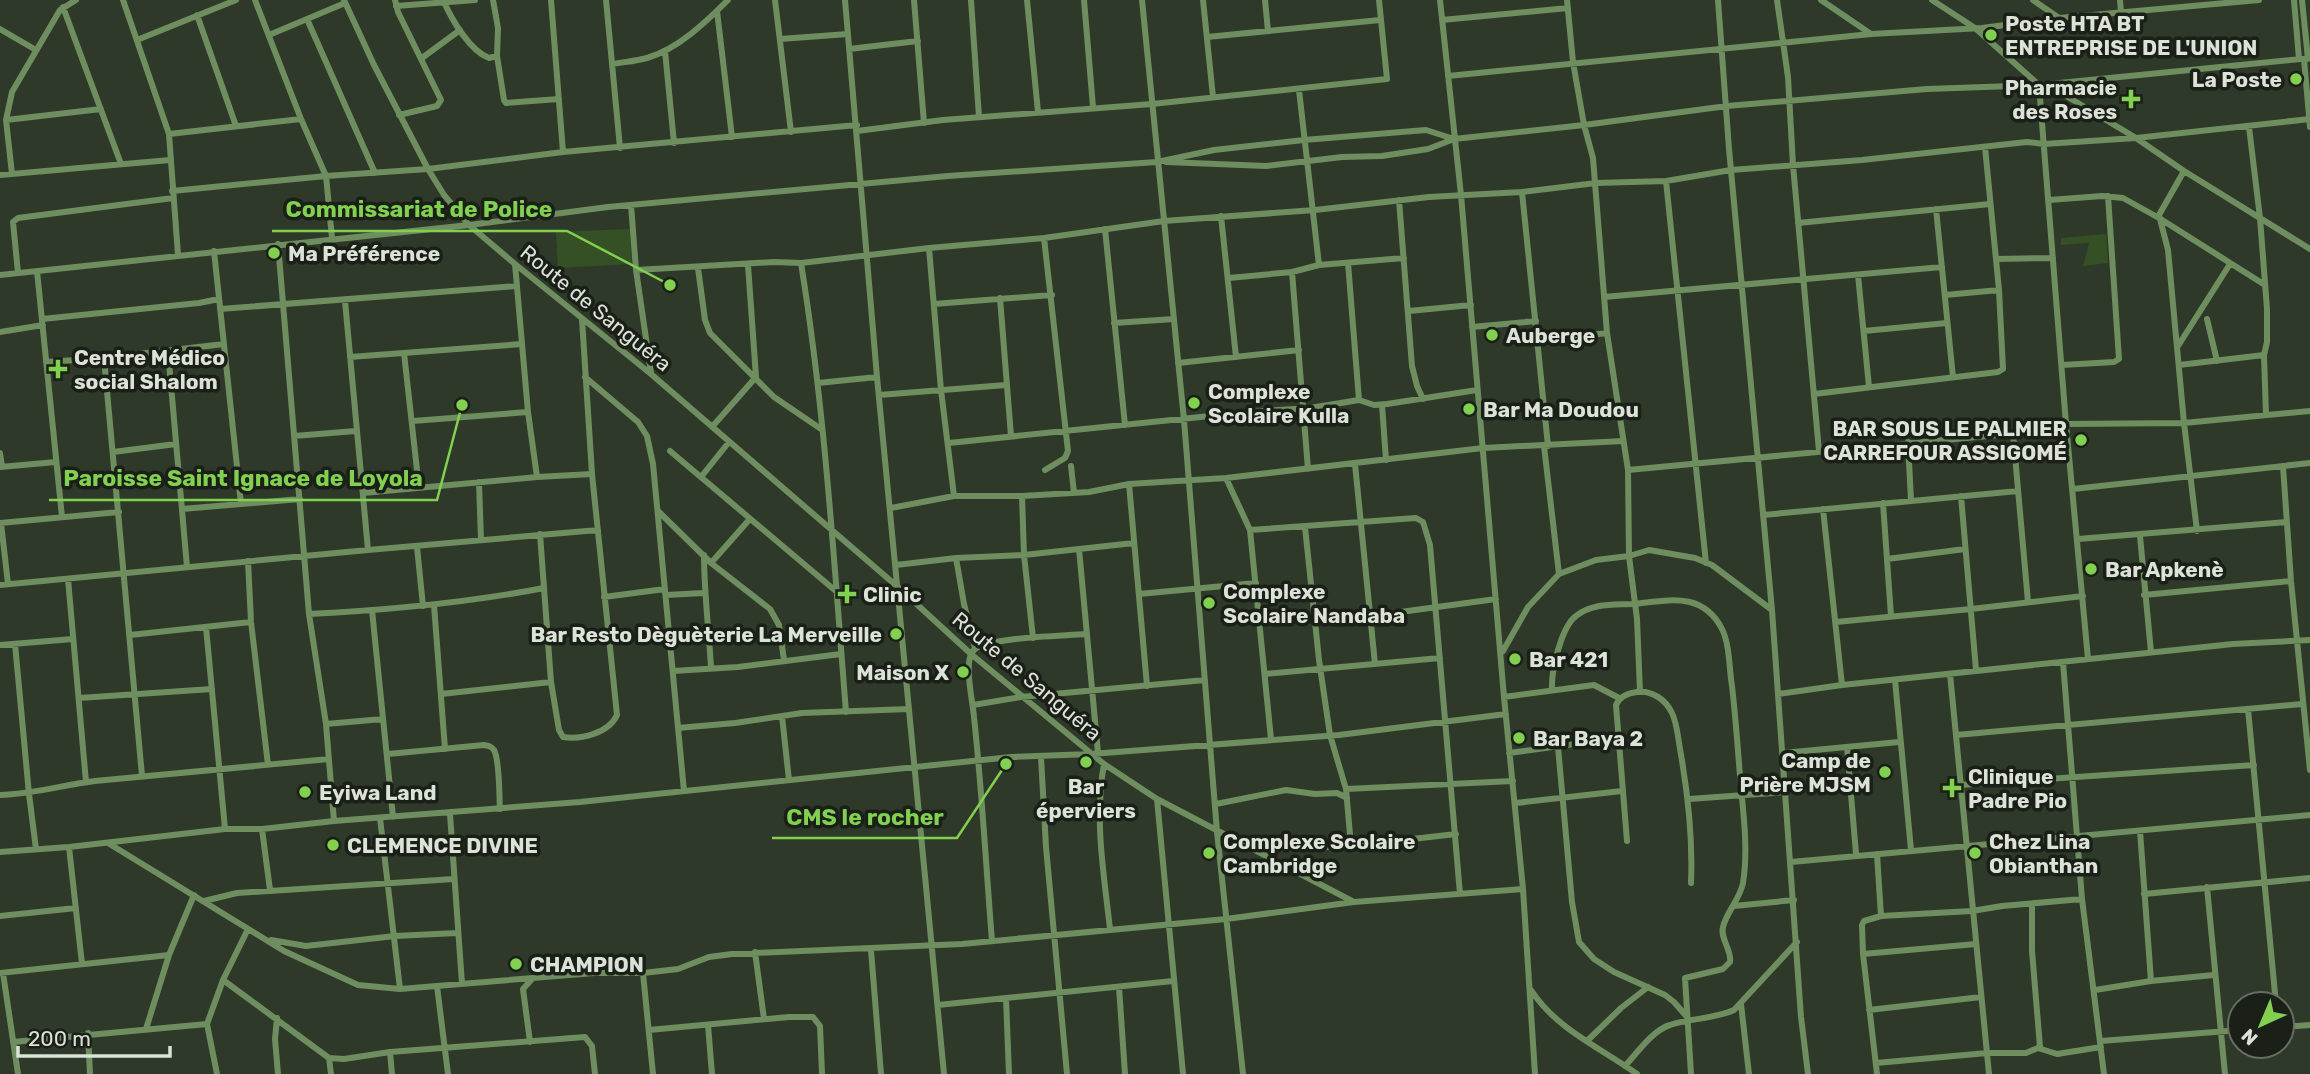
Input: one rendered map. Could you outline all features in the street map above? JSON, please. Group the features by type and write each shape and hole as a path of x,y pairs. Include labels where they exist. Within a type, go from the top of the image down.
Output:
{"street":[{"path":"12,174 6,120 12,92 63,7 76,0"},
{"path":"122,0 169,134 178,255"},
{"path":"137,40 236,0"},
{"path":"255,0 326,176 332,238"},
{"path":"399,115 437,106 440,100 396,3 475,0"},
{"path":"493,0 498,28 497,56 506,103 559,99"},
{"path":"551,0 563,152"},
{"path":"606,0 620,148"},
{"path":"613,64 646,58 665,51 728,0"},
{"path":"775,0 791,132"},
{"path":"845,0 877,377 944,1074"},
{"path":"914,0 924,123"},
{"path":"971,0 979,117"},
{"path":"1027,0 1038,112"},
{"path":"1084,0 1093,107"},
{"path":"1142,0 1184,420 1217,832 1243,1074"},
{"path":"1203,0 1213,97"},
{"path":"1265,0 1268,31"},
{"path":"18,273 13,225 18,218 172,194 326,176 428,169 563,152 1152,104 1387,79 1379,0"},
{"path":"1440,0 1461,195 1509,753 1516,803 1535,1074"},
{"path":"1718,0 1756,456 1772,610 1801,1023 1808,1074"},
{"path":"1777,0 1789,102 1819,451"},
{"path":"1821,0 1871,34"},
{"path":"1932,0 1975,28 2039,85 2063,94 2136,138 2310,249"},
{"path":"2033,0 2059,18"},
{"path":"2120,0 2121,12"},
{"path":"1448,76 1871,34 1975,28 2259,0"},
{"path":"2294,0 2305,59"},
{"path":"636,270 774,262 800,263 1044,238 1221,216 1522,192 1596,183 1666,181 1731,170 2027,142 2044,144 2136,138 2310,122 2302,0"},
{"path":"269,35 345,2"},
{"name":"Route de Sanguéra","path":"345,2 428,169 444,195 469,225 651,374 973,651 1021,697 1095,753 1104,764 1157,799 1354,902"},
{"path":"444,2 460,30 481,55 489,58 497,56"},
{"path":"1442,20 1568,4 1573,62 1593,158 1607,333 1628,470 1629,556 1640,692"},
{"path":"63,7 121,164"},
{"path":"717,11 732,137"},
{"path":"197,15 236,126"},
{"path":"307,19 376,173"},
{"path":"1207,37 1381,20"},
{"path":"0,29 36,50"},
{"path":"422,58 460,30"},
{"path":"780,39 848,34"},
{"path":"849,49 918,41"},
{"path":"665,51 674,143"},
{"path":"1157,162 1266,166 1428,149 1454,139 1727,106 1927,89 2039,85 2305,59"},
{"path":"2039,85 2088,659"},
{"path":"1299,89 1315,210 1319,265"},
{"path":"6,120 101,109"},
{"path":"169,134 301,119"},
{"path":"2249,127 2265,285 2266,415"},
{"path":"0,275 631,205 862,184 1157,162 1214,150 1304,140 1426,130 1454,139"},
{"path":"1814,394 1998,372 2003,369 1999,290 1985,147"},
{"path":"0,175 170,160"},
{"path":"2184,171 2159,212 2159,218 2168,250 2197,531"},
{"path":"1666,181 1706,563"},
{"path":"1522,192 1559,575"},
{"path":"2049,200 2108,196 2123,198 2265,285"},
{"path":"2062,365 2114,362 2119,359 2108,196"},
{"path":"1399,200 1414,376 1423,399"},
{"path":"1798,223 1990,204"},
{"path":"631,205 636,270 651,374"},
{"path":"1936,209 1953,377"},
{"path":"1221,216 1236,357"},
{"path":"1105,229 1125,425"},
{"path":"1044,238 1067,431 1067,455 1045,470"},
{"path":"278,244 309,614 326,723 334,821"},
{"path":"929,248 940,390 954,496"},
{"path":"214,251 241,504"},
{"path":"1229,278 1292,272 1319,265 1405,258"},
{"path":"1996,259 2053,258"},
{"path":"800,263 818,383 833,530 846,712"},
{"path":"1348,263 1359,400"},
{"path":"515,264 528,412 537,477"},
{"path":"2177,348 2230,264"},
{"path":"712,427 756,377 748,265"},
{"path":"1604,298 1676,289 1942,267"},
{"path":"698,268 707,328 715,339 774,397 821,429"},
{"path":"37,271 62,517"},
{"path":"1292,272 1308,469"},
{"path":"1858,275 1869,387"},
{"path":"220,309 517,286"},
{"path":"1945,295 1999,290"},
{"path":"934,304 1052,295"},
{"path":"1000,298 1011,436"},
{"path":"0,332 42,322 219,299"},
{"path":"345,301 368,550"},
{"path":"1409,311 1471,305"},
{"path":"540,534 551,682 559,730 563,737 593,734 616,719 592,474 582,318"},
{"path":"1114,323 1174,319"},
{"path":"2207,319 2217,361"},
{"path":"1472,327 1536,321"},
{"path":"1864,331 1947,323"},
{"path":"1538,341 1607,333"},
{"path":"46,362 224,344"},
{"path":"350,357 522,344"},
{"path":"1178,363 1299,350"},
{"path":"168,351 187,567"},
{"path":"404,353 419,488"},
{"path":"2179,365 2264,355"},
{"path":"104,358 142,776"},
{"path":"585,377 644,430 653,464 684,791"},
{"path":"818,383 877,377"},
{"path":"879,395 1006,385"},
{"path":"949,443 1304,409 1359,400 1382,405 1477,390"},
{"path":"1382,405 1387,460"},
{"path":"1628,470 2013,433 2066,424 2184,423 2310,411"},
{"path":"413,421 528,412"},
{"path":"294,436 356,431"},
{"path":"2013,433 2028,602"},
{"path":"891,508 954,496 1089,492 1129,484 1226,478 1483,448 1623,441"},
{"path":"701,477 729,442"},
{"path":"1909,442 1912,501"},
{"path":"113,452 176,444"},
{"path":"670,451 837,592"},
{"path":"0,453 1,467 56,462"},
{"path":"2073,489 2310,463"},
{"path":"1355,464 1375,664"},
{"path":"1072,466 1074,493"},
{"path":"2283,466 2291,581 2310,770"},
{"path":"363,493 592,474"},
{"path":"1226,478 1250,530 1271,739"},
{"path":"480,482 481,540"},
{"path":"1129,484 1147,686"},
{"path":"1763,514 2018,491"},
{"path":"1022,496 1024,555 1033,638"},
{"path":"1961,496 1976,670"},
{"path":"182,509 300,499"},
{"path":"1883,503 1891,616"},
{"path":"1824,509 1842,685"},
{"path":"658,511 712,563 774,614 779,625 784,660"},
{"path":"8,584 0,523 119,512"},
{"path":"712,563 749,520"},
{"path":"1250,530 1362,521 1421,520 1430,545 1461,894"},
{"path":"2078,540 2287,522"},
{"path":"1306,527 1321,669 1331,735 1346,789 1351,846"},
{"path":"0,585 598,530"},
{"path":"2140,536 2151,652"},
{"path":"896,565 1135,543"},
{"path":"417,547 423,606"},
{"path":"1079,549 1095,753"},
{"path":"1888,559 1965,549"},
{"path":"1502,653 1528,607 1559,575 1596,560 1629,556 1649,550 1695,558 1706,563 1730,576 1772,610"},
{"path":"704,555 704,593 709,617 711,668"},
{"path":"956,558 973,651 969,677 979,761 992,941"},
{"path":"248,561 251,622 268,765"},
{"path":"68,579 86,782"},
{"path":"2144,595 2291,581"},
{"path":"1139,594 1256,583"},
{"path":"309,614 490,599 544,588"},
{"path":"604,597 665,592 704,593"},
{"path":"1836,621 2083,596"},
{"path":"1371,616 1496,599"},
{"path":"1552,690 1552,677 1566,628 1574,617 1601,605 1680,599 1702,608 1720,625 1723,632 1730,671 1745,828 1743,880 1734,906 1723,925 1730,962 1724,969 1685,978 1691,1074"},
{"path":"434,605 445,749"},
{"path":"372,610 393,817"},
{"path":"130,635 251,622"},
{"path":"206,627 225,830"},
{"path":"973,651 998,642 1086,634"},
{"path":"0,645 73,639"},
{"path":"1778,694 2151,652 2310,640"},
{"path":"15,644 36,849"},
{"path":"673,671 738,667 841,654"},
{"path":"1265,674 1440,658"},
{"path":"2063,662 2082,899 2104,1074"},
{"path":"1950,674 1989,1074"},
{"path":"973,705 1021,697 1205,680"},
{"path":"1895,680 1911,850"},
{"path":"441,694 551,682"},
{"path":"1504,697 1594,685 1619,698 1640,692 1658,697 1673,715 1689,799 1692,852 1690,883"},
{"path":"79,698 212,689"},
{"path":"1619,698 1615,712 1627,841"},
{"path":"1956,735 2302,704"},
{"path":"678,728 782,716 909,709"},
{"path":"2248,709 2275,990"},
{"path":"0,852 225,830 450,814 979,761 1331,735 1506,714"},
{"path":"782,716 789,780"},
{"path":"326,723 383,719"},
{"path":"1509,753 1618,738"},
{"path":"1783,753 1899,742"},
{"path":"388,754 484,746 493,749 500,809"},
{"path":"1558,747 1572,902 1579,942 1605,967 1674,1002 1689,1021"},
{"path":"1847,747 1856,855"},
{"path":"1041,757 1067,1074"},
{"path":"0,795 29,794 86,782 142,776 329,760"},
{"path":"1104,764 1100,792 1100,825 1110,929"},
{"path":"1960,785 2254,765"},
{"path":"1346,789 1513,781"},
{"path":"1216,804 1286,790 1315,794 1336,793 1347,798"},
{"path":"1516,803 1622,791"},
{"path":"1689,799 1786,792"},
{"path":"1157,799 1183,1074"},
{"path":"450,814 462,984"},
{"path":"1791,862 2310,815"},
{"path":"380,818 400,989"},
{"path":"262,829 270,890"},
{"path":"2140,831 2151,981"},
{"path":"1256,850 1351,846 1456,834"},
{"path":"106,842 294,956 358,985 400,989 594,973 643,973 678,969 718,955 811,949 933,947 1226,919 1354,902 1523,889"},
{"path":"69,847 82,964"},
{"path":"1877,853 1881,916"},
{"path":"2144,894 2310,878"},
{"path":"204,901 228,894 270,890 454,879"},
{"path":"2207,887 2225,1074"},
{"path":"146,1029 169,955 194,895"},
{"path":"1877,1074 1863,954 1862,922 1881,916 1972,911 2082,899"},
{"path":"1734,906 1794,901"},
{"path":"1876,1063 1987,1053 2026,1053 2038,1048 2041,1043 2032,951 2032,904"},
{"path":"0,916 76,908"},
{"path":"217,1074 207,1024 223,980 248,929"},
{"path":"266,939 299,946 457,933"},
{"path":"1625,1066 1663,1028 1724,1015 1741,1004 1797,942"},
{"path":"1863,954 1976,944"},
{"path":"294,956 299,946"},
{"path":"871,950 881,1074"},
{"path":"755,952 764,1020"},
{"path":"18,1074 1,973 169,955"},
{"path":"643,973 653,1074"},
{"path":"2095,990 2214,975"},
{"path":"530,1042 523,989 533,978"},
{"path":"223,980 329,1058 344,1059 390,1052 585,1037 592,1046 595,1074"},
{"path":"508,981 523,989"},
{"path":"938,1005 1173,981"},
{"path":"437,986 448,1074"},
{"path":"1119,987 1125,1074"},
{"path":"1587,1041 1621,1008 1648,987"},
{"path":"1530,989 1550,1014 1637,1074"},
{"path":"1869,1010 1981,996"},
{"path":"1006,998 1009,1074"},
{"path":"1741,1004 1749,1074"},
{"path":"649,1030 808,1016 816,1019 820,1026 822,1074"},
{"path":"277,1018 275,1039 278,1074"},
{"path":"13,1042 207,1024"},
{"path":"708,1025 712,1074"},
{"path":"2038,1048 2057,1054 2101,1044 2226,1032"},
{"path":"88,1033 90,1074"},
{"path":"390,1052 392,1074"},
{"path":"329,1058 331,1074"}],"green space":[{"path":"630,229 632,264 558,268 556,232"},
{"path":"2106,234 2108,263 2083,266 2089,243 2061,245 2061,238"}],"place":[{"name":"Poste HTA BT ENTREPRISE DE L'UNION","path":"1991,35"},
{"name":"La Poste","path":"2296,79"},
{"name":"Pharmacie des Roses","path":"2131,99"},
{"name":"Ma Préférence","path":"274,253"},
{"name":"Commissariat de Police","path":"670,285"},
{"name":"Auberge","path":"1492,335"},
{"name":"Centre Médico social Shalom","path":"58,369"},
{"name":"Complexe Scolaire Kulla","path":"1194,403"},
{"name":"Paroisse Saint Ignace de Loyola","path":"462,405"},
{"name":"Bar Ma Doudou","path":"1469,409"},
{"name":"BAR SOUS LE PALMIER CARREFOUR ASSIGOMÉ","path":"2081,440"},
{"name":"Bar Apkenè","path":"2091,569"},
{"name":"Clinic","path":"847,594"},
{"name":"Complexe Scolaire Nandaba","path":"1209,603"},
{"name":"Bar Resto Dèguèterie La Merveille","path":"896,634"},
{"name":"Bar 421","path":"1515,659"},
{"name":"Maison X","path":"963,672"},
{"name":"Bar Baya 2","path":"1519,738"},
{"name":"Bar éperviers","path":"1086,762"},
{"name":"CMS le rocher","path":"1006,764"},
{"name":"Camp de Prière MJSM","path":"1885,772"},
{"name":"Clinique Padre Pio","path":"1952,788"},
{"name":"Eyiwa Land","path":"305,792"},
{"name":"CLEMENCE DIVINE","path":"333,845"},
{"name":"Complexe Scolaire Cambridge","path":"1209,853"},
{"name":"Chez Lina Obianthan","path":"1975,853"},
{"name":"CHAMPION","path":"516,964"}]}
